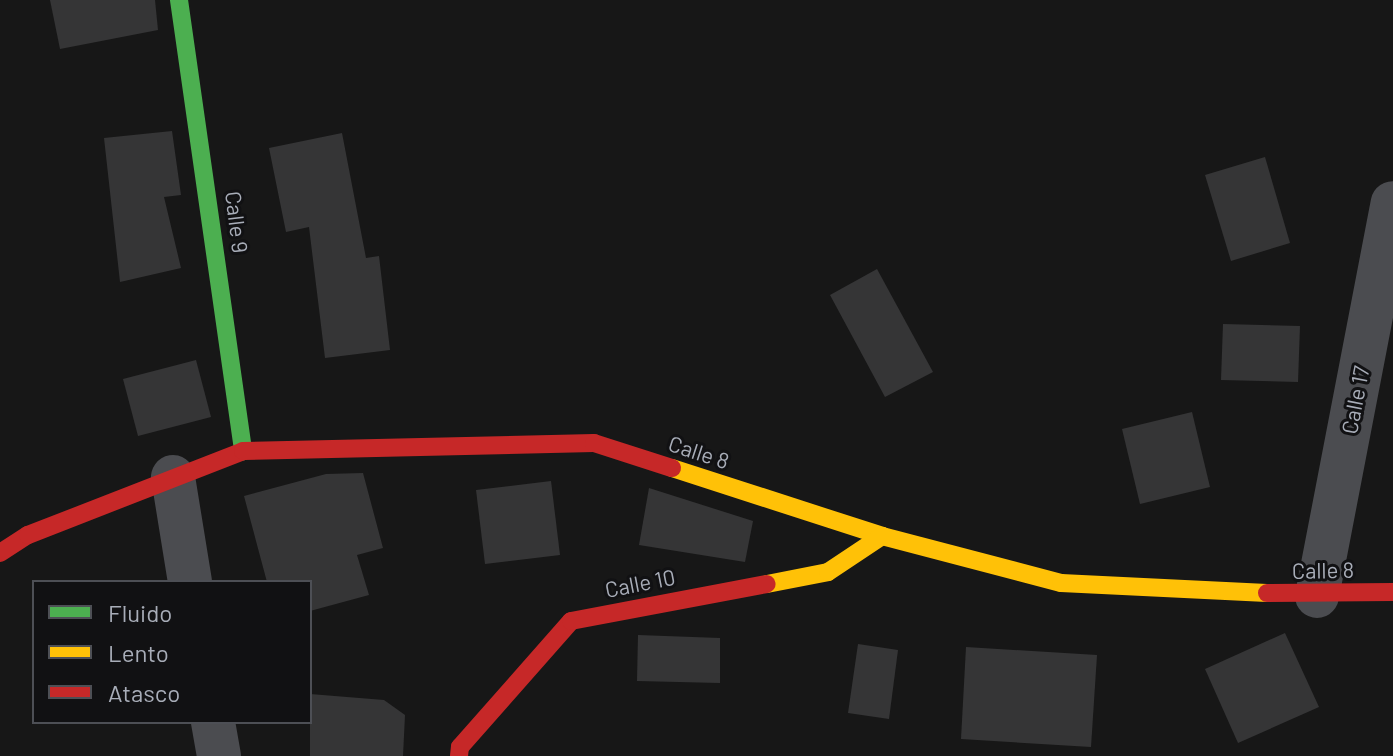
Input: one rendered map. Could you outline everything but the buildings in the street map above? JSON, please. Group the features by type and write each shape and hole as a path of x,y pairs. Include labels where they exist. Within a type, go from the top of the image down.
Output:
{"street":[{"name":"Calle 9","path":"179,0 243,451"},
{"name":"Calle 17","path":"1317,596 1393,203"},
{"name":"Calle 8","path":"0,553 28,535 243,451 594,443 882,536 1061,583 1317,596 1393,592"},
{"path":"173,477 190,580"},
{"name":"Calle 10","path":"459,756 460,747 571,621 828,572 882,536"},
{"path":"213,724 219,756"}],"traffic: fast":[{"path":"179,0 243,451"}],"traffic: slow":[{"path":"672,468 882,536 1061,583 1267,593"},
{"path":"767,584 828,572 882,536"}],"traffic: jam":[{"path":"0,553 28,535 243,451 594,443 672,468"},
{"path":"459,756 460,747 571,621 767,584"},
{"path":"1267,593 1393,592"}]}
